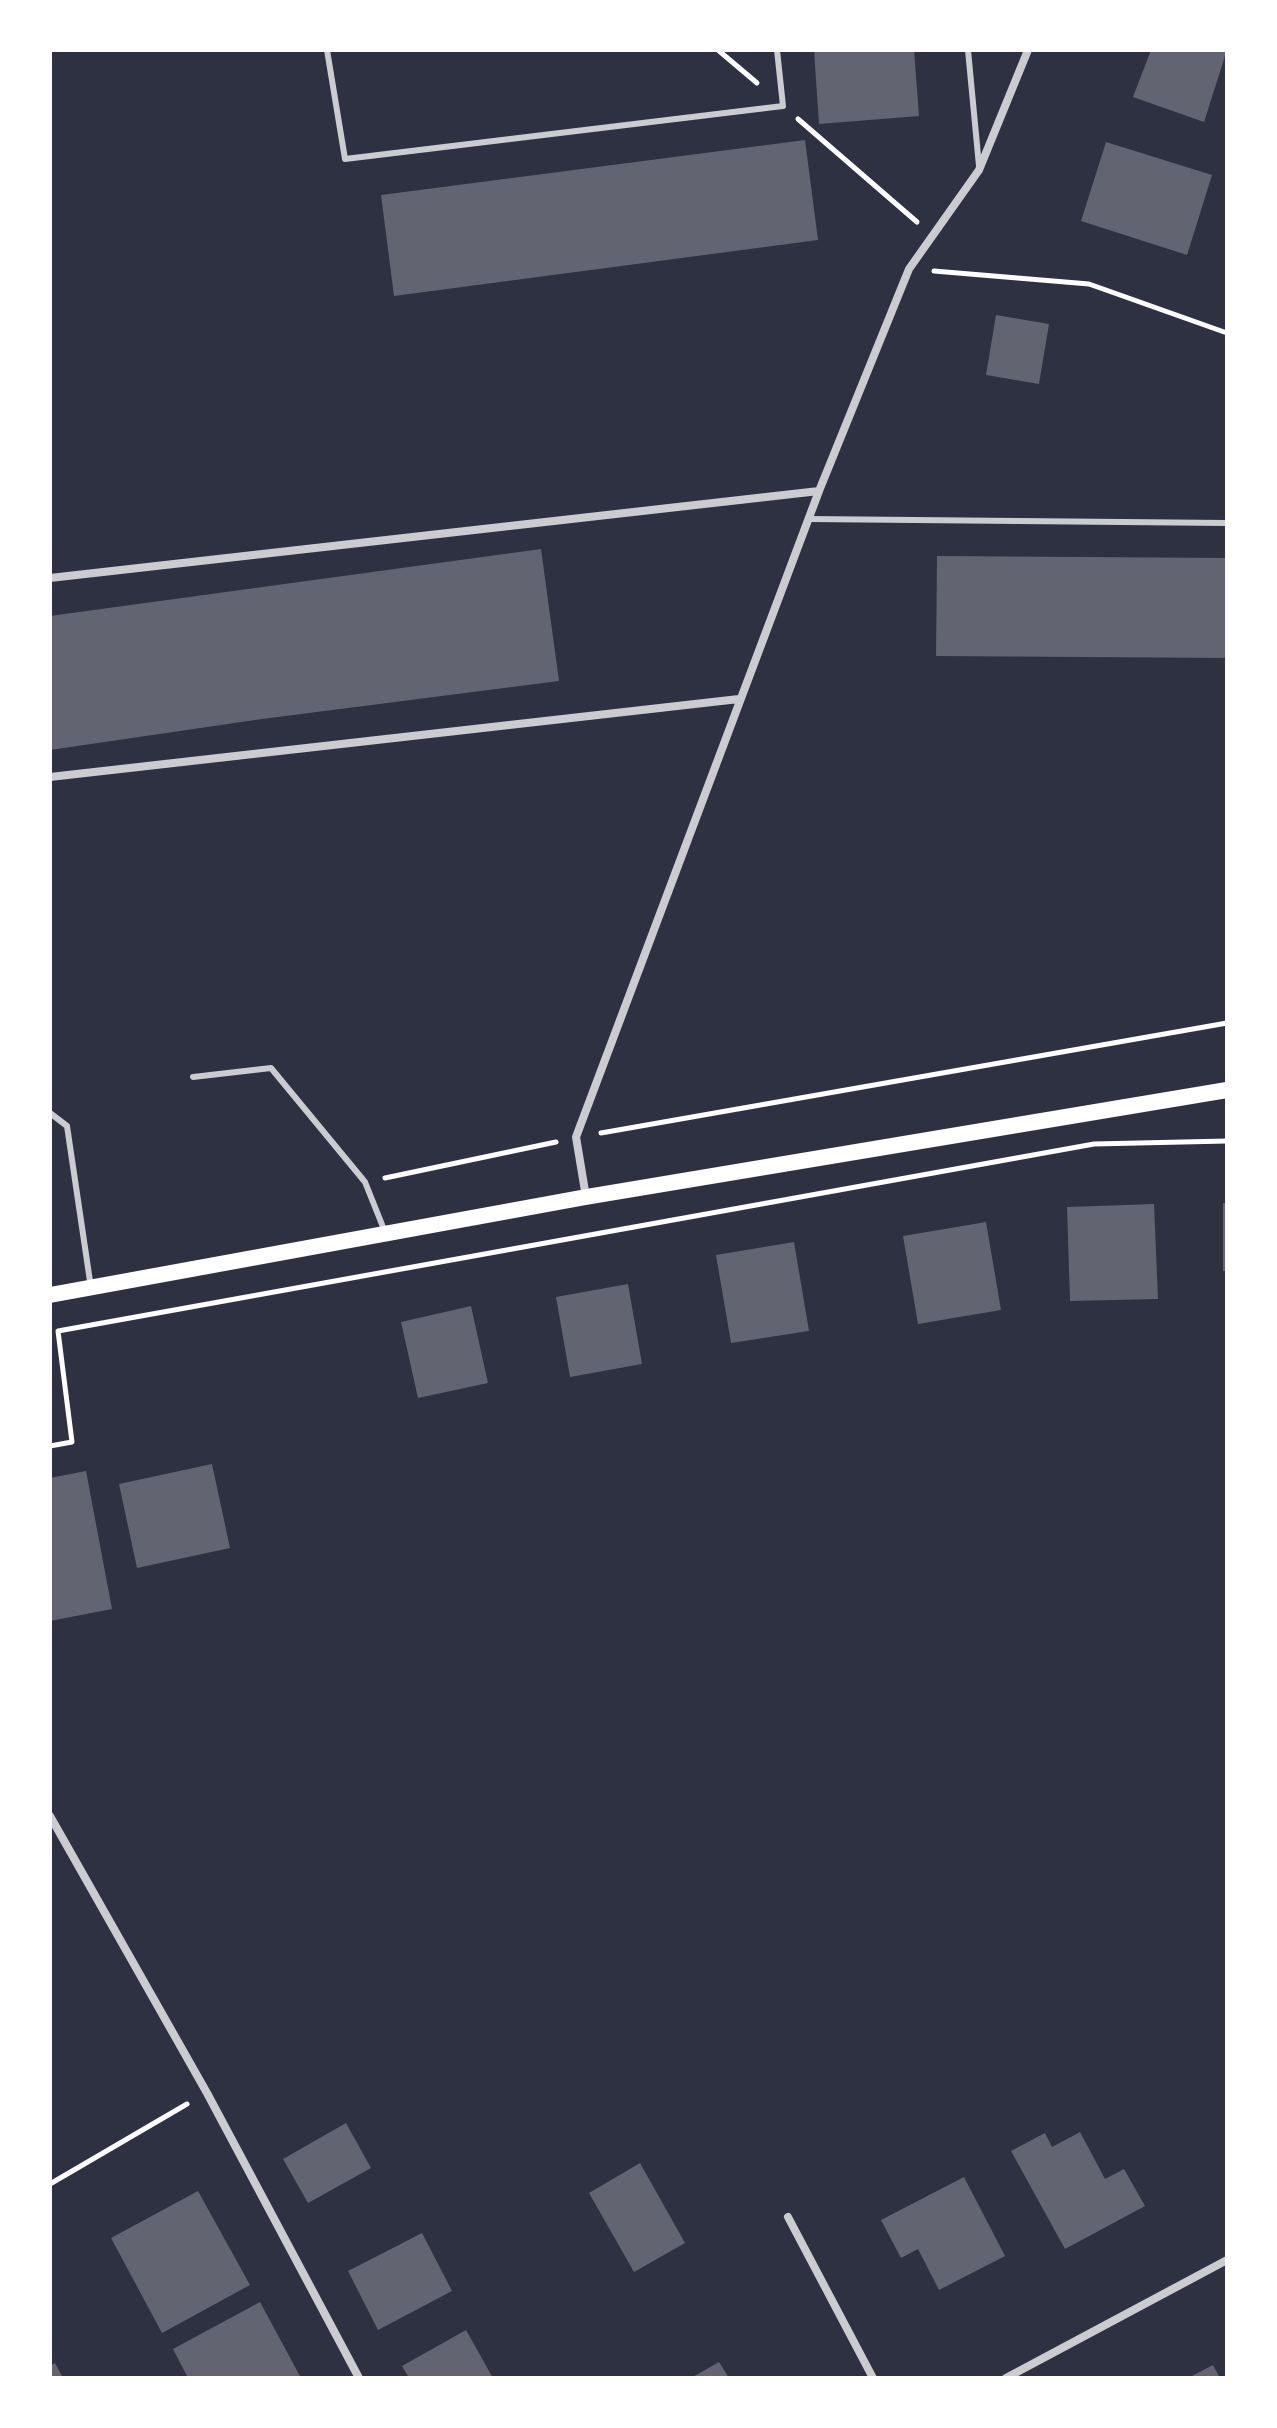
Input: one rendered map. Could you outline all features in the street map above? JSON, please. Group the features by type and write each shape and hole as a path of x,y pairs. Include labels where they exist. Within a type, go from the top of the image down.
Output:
{"main road":[{"path":"50,1295 385,1232 1227,1090"}],"street":[{"path":"586,1197 576,1137 819,491 909,269 979,170 1028,50"},
{"path":"50,578 819,491"},
{"path":"50,777 739,699"},
{"path":"50,1816 207,2093 359,2378"},
{"path":"788,2217 873,2378"},
{"path":"1006,2378 1227,2260"}],"lane":[{"path":"327,50 345,159 783,106 777,50"},
{"path":"968,50 979,170"},
{"path":"809,519 1227,523"},
{"path":"193,1077 271,1068 365,1182 385,1232"},
{"path":"50,1113 67,1126 91,1288"}],"path":[{"path":"718,50 932,236"},
{"path":"909,269 1089,284 1227,333"},
{"path":"365,1182 576,1137 1227,1023"},
{"path":"50,1446 72,1442 58,1331 1094,1144 1227,1141"},
{"path":"50,2184 207,2093"}],"building":[{"path":"814,50 914,50 919,116 819,124"},
{"path":"1151,50 1227,50 1204,122 1133,97"},
{"path":"805,140 818,240 394,296 381,195"},
{"path":"1106,142 1212,175 1187,255 1081,221"},
{"path":"996,315 1049,324 1039,384 986,375"},
{"path":"541,549 559,681 50,750 50,616"},
{"path":"937,556 1227,558 1227,658 936,656"},
{"path":"1223,1203 1227,1203 1227,1271 1223,1271"},
{"path":"1154,1204 1158,1299 1070,1301 1067,1207"},
{"path":"986,1222 1001,1310 918,1324 903,1236"},
{"path":"794,1242 809,1331 731,1343 716,1255"},
{"path":"628,1284 642,1364 570,1377 556,1297"},
{"path":"471,1306 488,1383 418,1398 401,1322"},
{"path":"212,1464 230,1548 137,1568 119,1484"},
{"path":"86,1471 112,1609 50,1621 50,1478"},
{"path":"346,2123 371,2168 308,2203 283,2159"},
{"path":"1080,2132 1105,2179 1124,2169 1145,2206 1065,2249 1011,2151 1045,2133 1052,2147"},
{"path":"640,2163 685,2243 634,2272 589,2193"},
{"path":"964,2177 1005,2256 939,2290 918,2249 901,2258 881,2220"},
{"path":"198,2191 250,2285 162,2333 111,2238"},
{"path":"422,2233 452,2291 378,2330 348,2271"},
{"path":"260,2302 301,2378 188,2378 173,2349"},
{"path":"466,2330 493,2378 409,2378 402,2366"},
{"path":"719,2362 729,2378 691,2378"},
{"path":"55,2363 63,2378 50,2378 50,2366"},
{"path":"1213,2365 1220,2378 1188,2378"}]}
